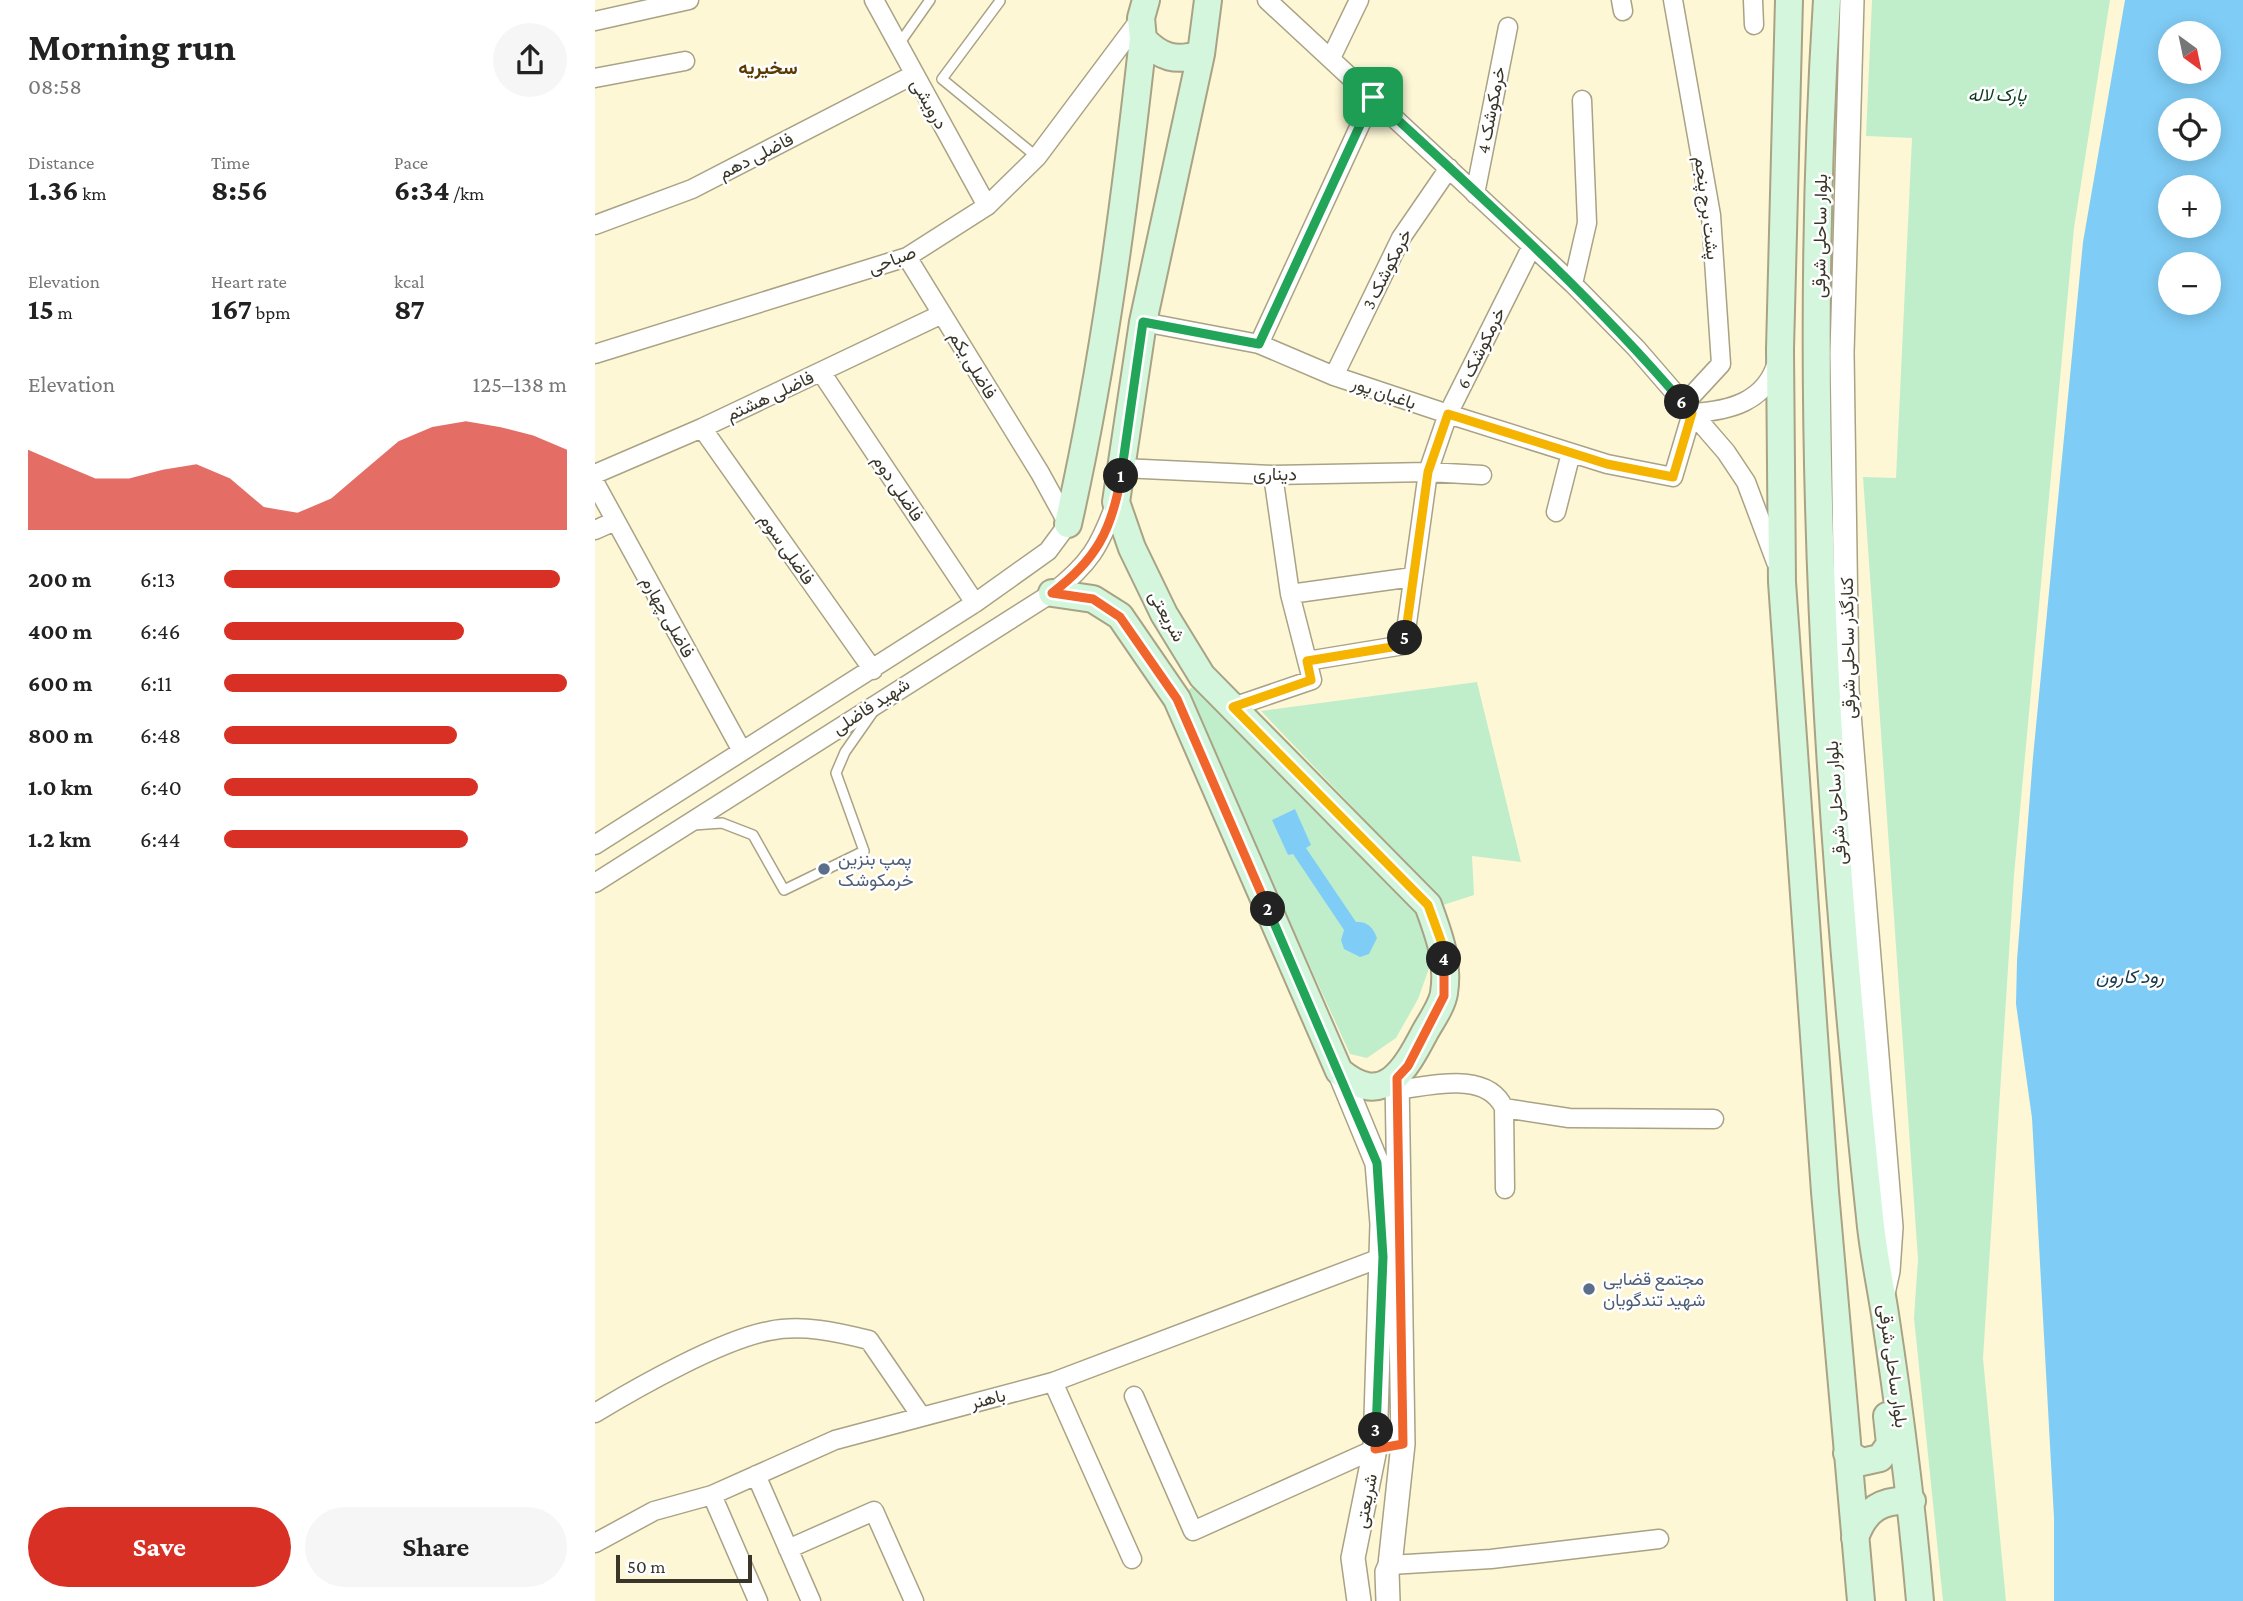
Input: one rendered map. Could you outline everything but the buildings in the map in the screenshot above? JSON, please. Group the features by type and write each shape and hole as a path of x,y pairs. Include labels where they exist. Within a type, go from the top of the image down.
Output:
{"main road":[{"name":"شریعتی","path":"1208,0 1201,54 1143,322 1117,502 1132,548 1164,614 1202,676 1428,905 1444,949 1444,996 1397,1084"},
{"name":"بلوار ساحلی شرقی","path":"1789,0 1780,349 1782,582 1847,1453 1861,1601"},
{"name":"بلوار ساحلی شرقی","path":"1827,0 1817,351 1820,579 1851,1027 1870,1223 1912,1501 1920,1601"},
{"path":"1142,14 1154,51 1169,58 1185,59 1201,54"},
{"path":"1068,524 1082,460 1121,233 1142,14"},
{"name":"شریعتی","path":"1052,593 1093,599 1120,617 1177,699 1339,1071"},
{"path":"1339,1071 1351,1081 1366,1086 1397,1084"},
{"path":"1847,1453 1853,1459 1871,1462 1879,1458 1890,1444 1880,1363 1886,1322"},
{"path":"1855,1538 1861,1520 1875,1506 1893,1500 1912,1501"}],"street":[{"name":"درویشی","path":"874,0 917,83 987,206"},
{"path":"1267,0 1573,284 1636,348 1726,452 1746,482 1782,582"},
{"path":"1331,58 1359,0"},
{"name":"پشت برج پنجم","path":"1673,0 1711,215 1720,364 1688,408"},
{"path":"1753,0 1754,25"},
{"name":"کنارگذر ساحلی شرقی","path":"1852,0 1842,353 1847,689 1891,1227 1888,1271 1882,1295"},
{"path":"595,21 677,2"},
{"name":"صباحی","path":"595,354 907,257 987,206 1037,157 1142,14"},
{"name":"خرمکوشک 4","path":"1475,194 1508,27"},
{"path":"595,78 685,61"},
{"name":"فاضلی دهم","path":"595,225 692,189 917,83"},
{"path":"1259,344 1373,97"},
{"path":"1573,284 1587,223 1582,100"},
{"name":"خرمکوشک 3","path":"1334,376 1401,238 1449,168"},
{"name":"خرمکوشک 6","path":"1307,661 1404,645 1428,472 1448,414 1531,246"},
{"name":"فاضلی یکم","path":"907,257 1040,472 1068,524"},
{"name":"فاضلی هشتم","path":"595,474 702,428 942,314"},
{"name":"باغبان پور","path":"1143,322 1259,344 1334,376 1448,414 1607,464 1673,477 1688,408"},
{"path":"1688,408 1737,408 1758,394 1774,374 1780,349"},
{"name":"فاضلی دوم","path":"821,372 975,603"},
{"name":"فاضلی سوم","path":"702,428 873,670"},
{"path":"1556,512 1571,453"},
{"path":"1040,472 1052,480 1069,480 1082,460"},
{"name":"دیناری","path":"1122,468 1273,475 1428,472 1482,475"},
{"path":"1817,473 1845,475"},
{"path":"1233,707 1311,680 1290,594 1273,475"},
{"name":"فاضلی چهارم","path":"595,482 742,751"},
{"name":"شهید فاضلی","path":"595,883 1081,572 1103,538 1117,502"},
{"path":"595,530 615,521"},
{"name":"شهید فاضلی","path":"595,845 975,603 1048,551 1068,524"},
{"path":"1290,594 1413,577"},
{"name":"شریعتی","path":"1339,1071 1377,1163 1383,1257 1375,1449 1353,1558 1359,1601"},
{"path":"1397,1084 1450,1083 1477,1086 1499,1097 1504,1108 1505,1189"},
{"name":"شریعتی","path":"1388,1601 1389,1564 1403,1444 1397,1084"},
{"path":"1504,1108 1569,1118 1714,1119"},
{"name":"باهنر","path":"595,1543 654,1511 712,1495 835,1440 1053,1382 1383,1257"},
{"path":"595,1413 730,1345 770,1331 830,1330 869,1340 921,1416"},
{"path":"1053,1382 1132,1559"},
{"path":"1134,1396 1193,1531 1375,1449 1403,1444"},
{"path":"756,1475 811,1601"},
{"path":"712,1495 758,1601"},
{"path":"788,1549 874,1511 908,1599"},
{"path":"1356,1571 1368,1578 1389,1564 1491,1559 1659,1539"},
{"path":"1357,1547 1367,1542 1378,1544 1389,1564"}],"lane":[{"path":"897,46 930,0"},
{"path":"917,83 942,79 1000,1"},
{"path":"942,79 1037,157"},
{"path":"684,826 722,823 753,835 783,890 864,851 835,773 845,752 884,697"}],"green space":[{"name":"پارک لاله","path":"1872,0 2110,0 2074,228 2014,875 1983,1358 2006,1601 1943,1601 1914,1318 1918,1259 1863,477 1896,478 1912,138 1866,136"},
{"path":"1477,682 1521,862 1472,856 1474,895 1440,906 1427,885 1261,711"},
{"path":"1197,683 1419,908 1436,949 1418,999 1396,1038 1367,1058 1350,1054 1185,693"}],"water":[{"name":"رود کارون","path":"2125,0 2243,0 2243,1601 2054,1601 2054,1518 2032,1118 2016,1004 2033,757 2083,242"},
{"path":"1295,809 1311,845 1306,848 1356,922 1366,924 1375,934 1377,938 1369,954 1360,957 1344,949 1341,940 1344,930 1293,854 1288,855 1272,820"}],"place":[{"name":"پمپ بنزین خرمکوشک","path":"824,869"},
{"name":"مجتمع قضایی شهید تندگویان","path":"1589,1289"}],"district":[{"name":"سخیریه","path":"768,67"}],"route":[{"path":"1373,97 1573,284 1636,348 1692,413 1673,477 1607,464 1448,414 1428,472 1404,645 1307,661 1311,680 1233,707 1428,905 1444,949 1444,996 1408,1066 1397,1078 1403,1444 1375,1449 1383,1257 1377,1163 1177,699 1120,617 1093,599 1052,593 1081,572 1103,538 1117,502 1143,322 1259,344 1373,97"}]}
